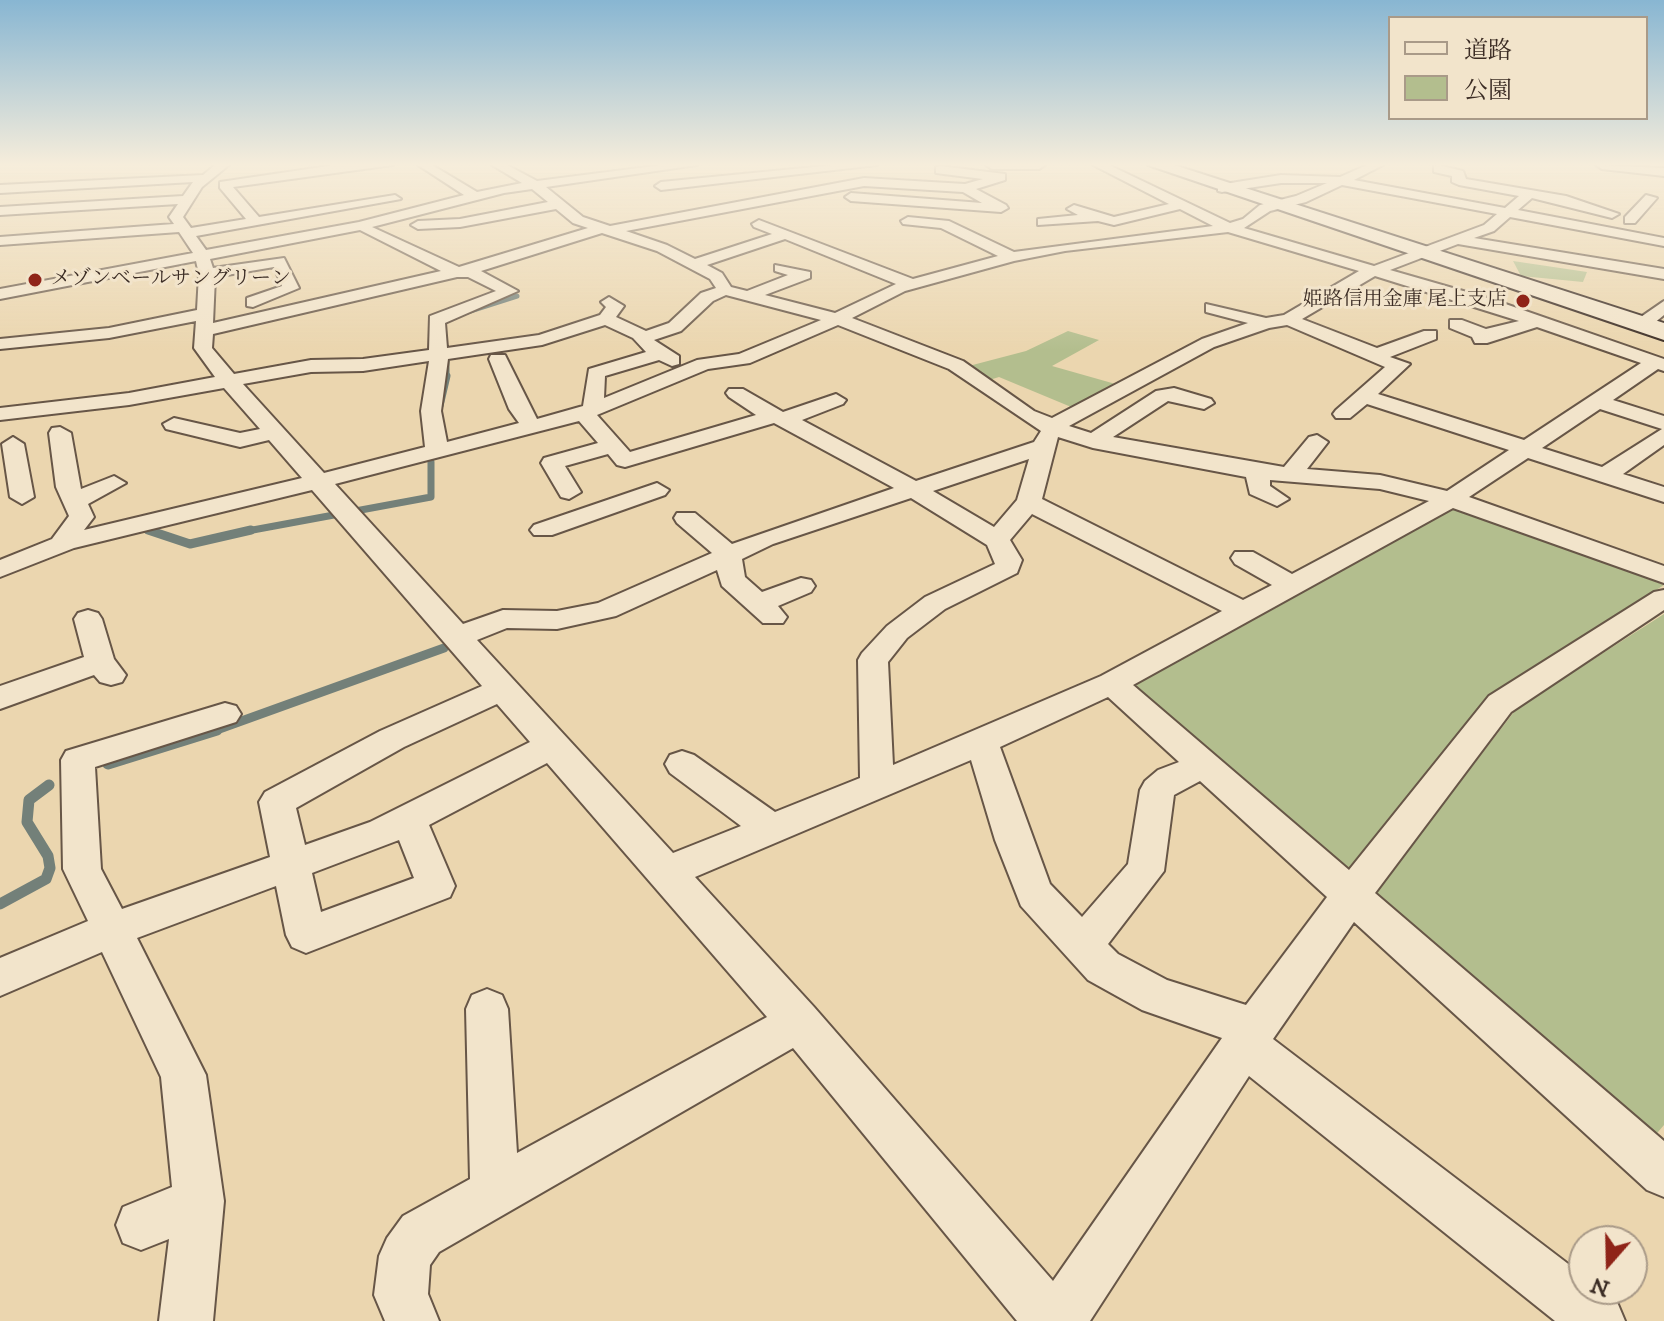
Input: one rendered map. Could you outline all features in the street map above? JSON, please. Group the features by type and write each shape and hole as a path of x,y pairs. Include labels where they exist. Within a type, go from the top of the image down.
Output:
{"main road":[{"path":"1339,227 1664,332"}],"street":[{"path":"0,230 43,227"},
{"path":"183,227 192,238 207,274 212,314 203,348 229,381 668,872 1055,1321 1250,1036 1351,895 1500,704 1664,598"},
{"path":"148,249 234,227"},
{"path":"321,233 351,227"},
{"path":"0,241 192,238 404,227"},
{"path":"451,227 474,238"},
{"path":"595,227 649,243 696,264 716,276 725,290 840,320 956,365 1049,434 1093,441 1264,487"},
{"path":"0,344 109,333 212,314 321,301 461,272 621,227"},
{"path":"705,227 752,244"},
{"path":"765,227 789,238 837,252 913,285"},
{"path":"949,227 1012,257"},
{"path":"1226,227 1458,295 1660,364"},
{"path":"366,229 510,291 436,320 446,352 431,411 442,450 450,460 547,440 589,416 704,364 743,359 840,320 899,288 1012,257 1076,245 1233,227"},
{"path":"458,637 503,619 566,619 606,610 728,553 914,490 1049,434 1208,343 1266,323 1289,320 1358,277 1425,255 1491,227"},
{"path":"1585,227 1664,242"},
{"path":"696,264 752,244 826,231"},
{"path":"4,298 192,238"},
{"path":"1458,240 1664,274"},
{"path":"489,245 515,257"},
{"path":"1278,260 1299,250"},
{"path":"1305,266 1323,257"},
{"path":"207,274 279,261 291,288 321,301"},
{"path":"1448,262 1461,286 1458,295"},
{"path":"745,297 804,275 780,268"},
{"path":"432,277 482,304"},
{"path":"212,314 291,288"},
{"path":"642,338 675,327 707,297 725,290"},
{"path":"866,306 899,309"},
{"path":"1641,325 1664,306"},
{"path":"1212,308 1266,323"},
{"path":"0,414 156,400 229,381 311,366 363,365 542,340 607,311 661,354 691,370"},
{"path":"1289,320 1377,355 1430,335"},
{"path":"1456,324 1483,337 1539,321"},
{"path":"661,354 596,373 589,416 625,460 836,400"},
{"path":"1343,414 1400,364 1378,360 1377,355"},
{"path":"498,359 519,409 531,425"},
{"path":"668,872 982,742 1112,683 1451,499 1597,401 1660,364"},
{"path":"736,393 779,418 818,434 997,540 1009,560 1008,567 935,603 897,632 873,660 877,785"},
{"path":"1093,441 1163,395 1174,394 1204,403"},
{"path":"1363,396 1664,495"},
{"path":"1597,401 1664,423"},
{"path":"0,569 65,543 320,481 531,425 589,416"},
{"path":"174,424 240,440 274,432"},
{"path":"997,540 1029,502 1049,434"},
{"path":"1605,476 1664,435"},
{"path":"22,497 15,453 62,441 68,487 82,517 64,537 65,543"},
{"path":"1296,476 1295,468 1317,442"},
{"path":"575,504 552,463 611,446"},
{"path":"1230,498 1296,476 1403,478 1451,499 1664,575"},
{"path":"75,501 114,483"},
{"path":"543,530 575,504 657,490"},
{"path":"1029,502 1243,611"},
{"path":"686,518 728,553 732,580 766,610 801,586"},
{"path":"1244,558 1291,584"},
{"path":"0,698 106,668 88,619"},
{"path":"1112,683 1664,1173"},
{"path":"409,819 436,886 306,935 277,802 392,739 503,689"},
{"path":"186,1321 199,1201 183,1075 82,869 78,760 225,714"},
{"path":"982,742 1013,840 1035,894 1103,967 1157,996 1250,1036 1598,1321"},
{"path":"0,977 111,930 289,867 409,819 553,745"},
{"path":"682,764 772,829"},
{"path":"1083,945 1145,871 1151,847 1157,790 1170,779 1205,765"},
{"path":"487,1009 495,1190"},
{"path":"412,1321 401,1295 405,1256 421,1234 799,1022"},
{"path":"141,1225 199,1201"}],"green space":[{"path":"1513,261 1587,272 1583,282 1521,276"},
{"path":"1068,331 1099,340 1052,366 1119,385 1076,409 999,377 983,382 965,367 1026,351"},
{"path":"1455,505 1664,585 1487,700 1345,877 1125,688"},
{"path":"1664,614 1664,1125 1652,1139 1371,898 1517,708"}],"waterway":[{"path":"467,312 517,296"},
{"path":"447,354 447,376"},
{"path":"440,406 447,376"},
{"path":"243,532 431,497 431,462"},
{"path":"144,529 150,530"},
{"path":"150,530 155,532"},
{"path":"150,530 190,544 243,532"},
{"path":"243,532 251,530"},
{"path":"214,731 444,648"},
{"path":"108,764 214,731"},
{"path":"0,904 46,879 50,868 48,856 27,822 29,800 49,785"}],"place":[{"name":"メゾンベールサングリーン","path":"35,280"},
{"name":"姫路信用金庫 尾上支店","path":"1523,301"}]}
